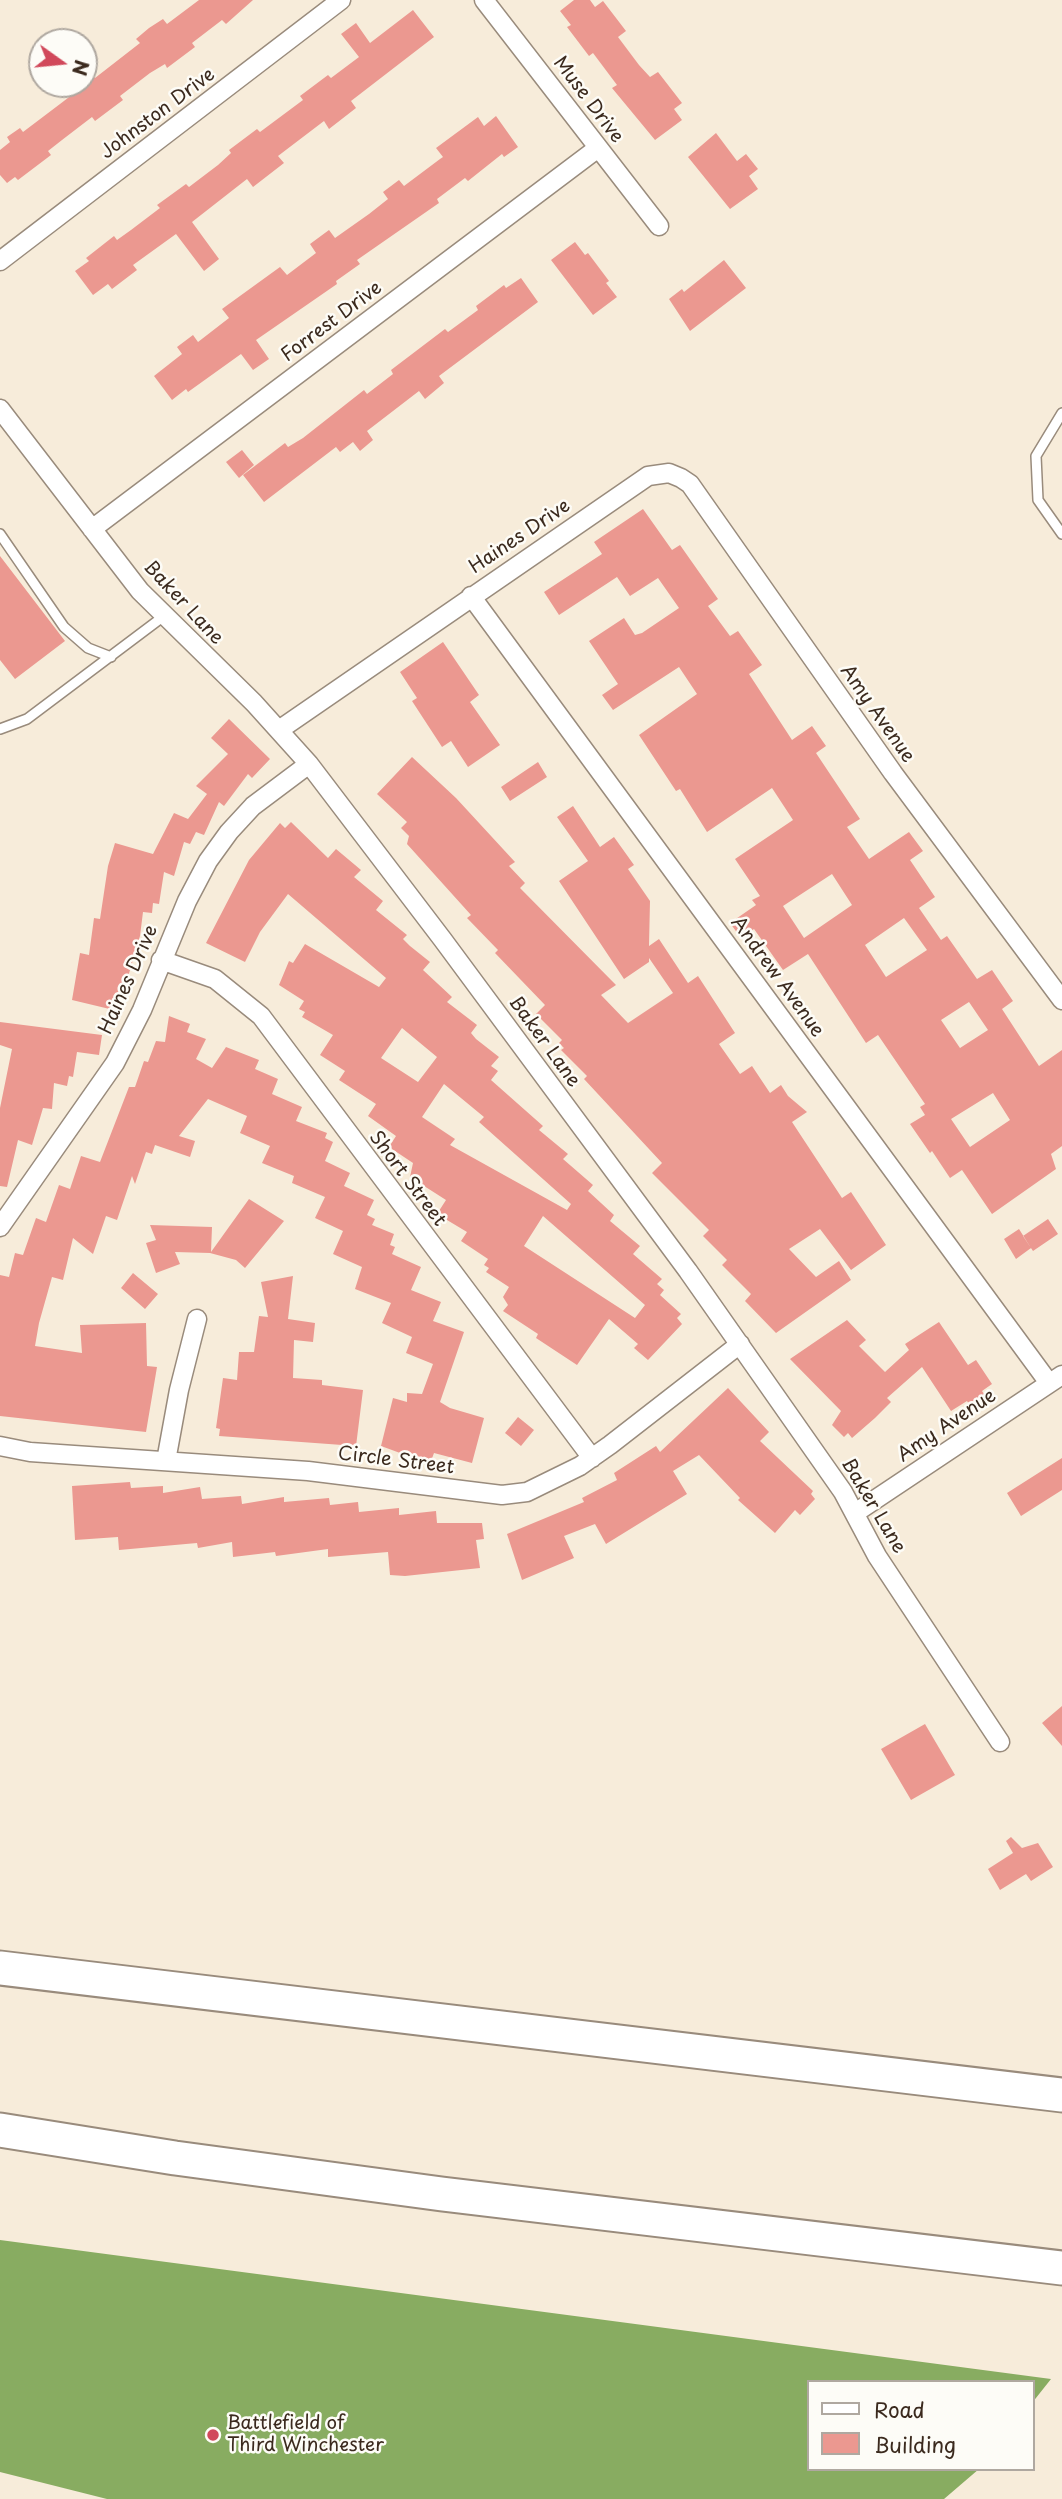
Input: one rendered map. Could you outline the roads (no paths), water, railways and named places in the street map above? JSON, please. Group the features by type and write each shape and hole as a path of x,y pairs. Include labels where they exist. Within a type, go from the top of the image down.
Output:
{"highway":[{"path":"0,1968 1062,2095"},
{"path":"0,2130 188,2160 442,2194 1062,2268"}],"street":[{"name":"Johnston Drive","path":"0,261 341,0"},
{"name":"Muse Drive","path":"484,0 659,226"},
{"name":"Forrest Drive","path":"92,529 598,148"},
{"name":"Baker Lane","path":"0,409 164,617 279,730 309,764 443,940 740,1345 855,1513 877,1556 1000,1742"},
{"name":"Amy Avenue","path":"648,476 669,473 690,484 893,772 1062,1000"},
{"name":"Haines Drive","path":"279,730 648,476"},
{"name":"Andrew Avenue","path":"471,596 1056,1379"},
{"name":"Haines Drive","path":"0,1227 115,1063 142,1010 161,960 203,871 229,832 253,806 309,764"},
{"name":"Short Street","path":"161,960 215,979 261,1016 592,1458"},
{"path":"166,1461 179,1390 197,1319"},
{"name":"Circle Street","path":"0,1446 30,1452 308,1471 502,1495 527,1492 592,1458 740,1345"},
{"name":"Amy Avenue","path":"855,1513 1056,1379"}],"lane":[{"path":"1062,412 1036,456 1038,500 1062,534"},
{"path":"0,534 64,626 89,648 111,657"},
{"path":"0,729 27,719 164,617"}],"place":[{"name":"Battlefield of Third Winchester","path":"213,2435"}]}
